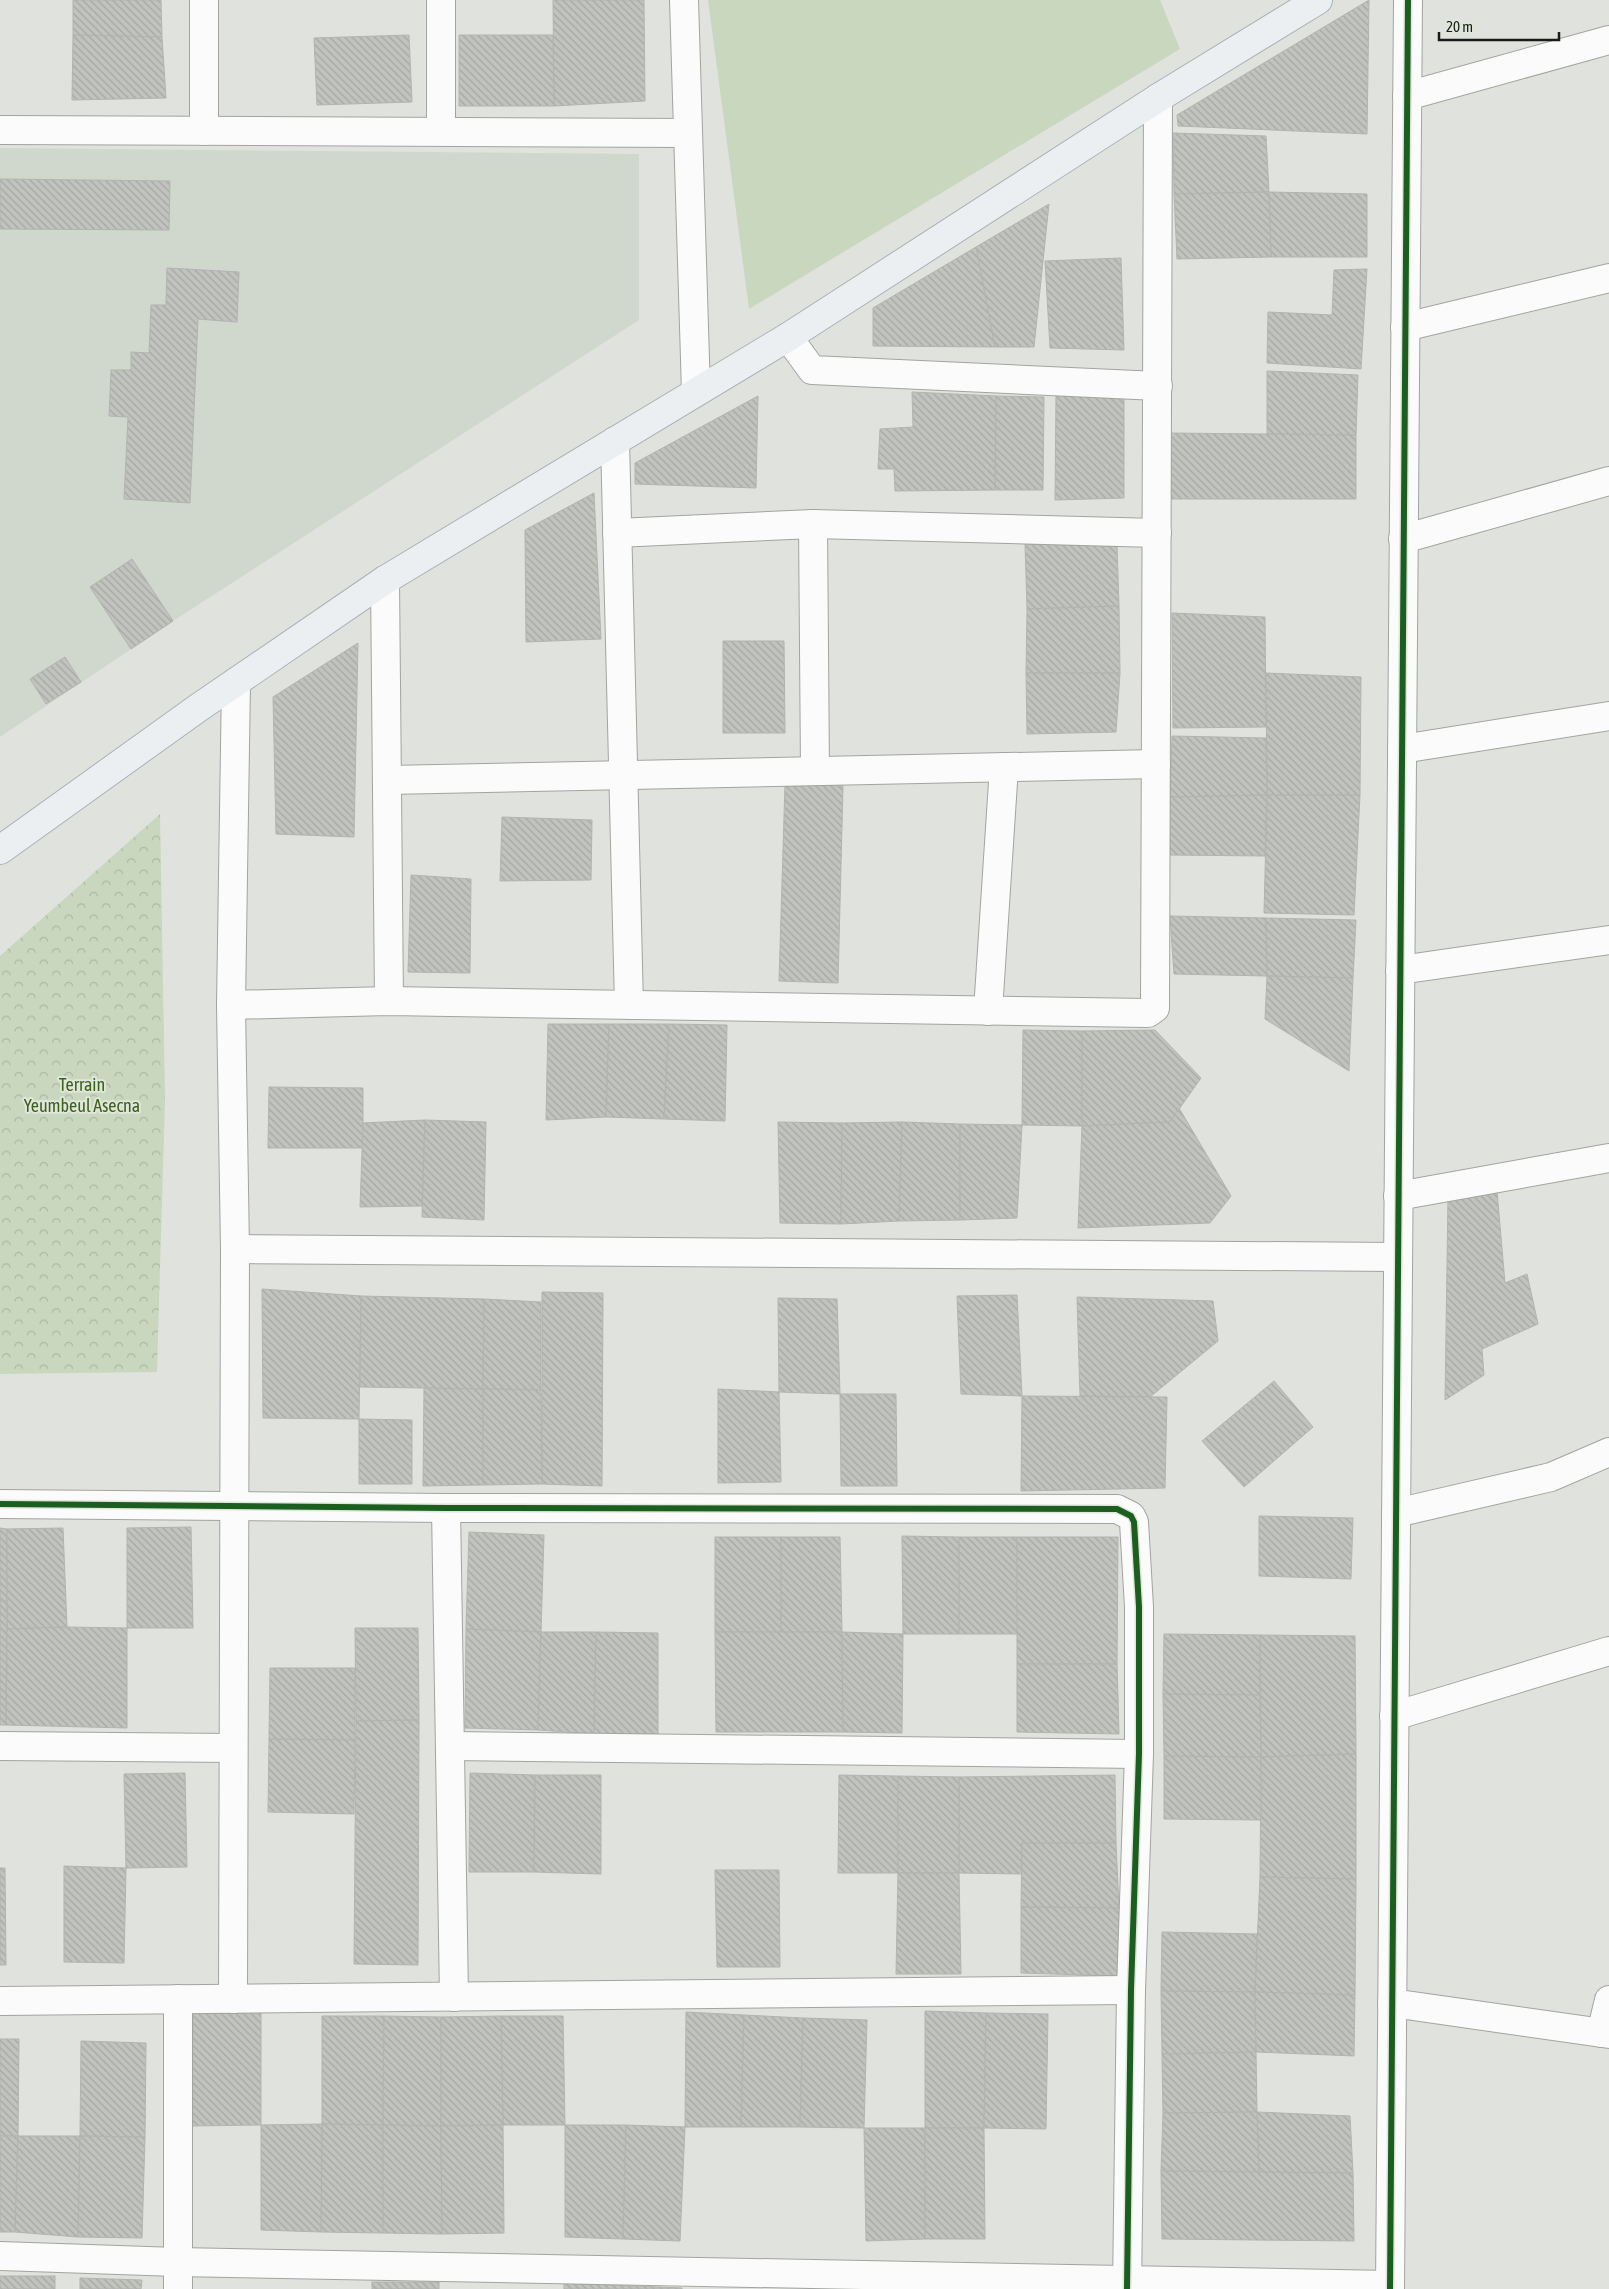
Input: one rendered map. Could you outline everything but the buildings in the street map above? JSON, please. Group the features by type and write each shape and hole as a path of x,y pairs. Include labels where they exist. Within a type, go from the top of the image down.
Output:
{"main road":[{"path":"0,850 236,682 385,580 788,337 1158,98 1318,0"}],"street":[{"path":"204,0 204,131"},
{"path":"441,0 441,131"},
{"path":"684,0 696,392"},
{"path":"0,2256 177,2262 350,2277 1390,2287 1408,0"},
{"path":"1407,96 1609,40"},
{"path":"231,1005 389,1001 988,1012 1148,1013 1155,1008 1158,98"},
{"path":"0,130 688,133"},
{"path":"1405,327 1609,278"},
{"path":"788,337 812,370 1158,386"},
{"path":"615,441 629,1005"},
{"path":"1403,539 1609,481"},
{"path":"617,533 813,524 1157,533"},
{"path":"813,524 815,771"},
{"path":"385,580 389,1001"},
{"path":"233,1999 235,1248 231,1005 236,682"},
{"path":"1402,749 1609,716"},
{"path":"388,780 1156,764"},
{"path":"988,1012 1004,767"},
{"path":"1400,970 1609,940"},
{"path":"1398,1196 1609,1158"},
{"path":"235,1248 1398,1257"},
{"path":"1396,1513 1551,1477 1609,1452"},
{"path":"0,1504 446,1508 1117,1509 1124,1511 1131,1516 1134,1522 1138,1588 1139,1754 1130,1990 1127,2284"},
{"path":"446,1508 454,1997"},
{"path":"1394,1716 1609,1651"},
{"path":"0,1746 233,1748"},
{"path":"450,1746 1139,1754"},
{"path":"0,2001 1130,1990"},
{"path":"178,1999 178,2289"},
{"path":"1392,2003 1605,2034 1609,2000"}],"shaded area":[{"path":"0,148 639,154 639,320 173,621 0,737"}],"green space":[{"path":"708,0 1160,0 1180,49 749,309"},
{"name":"Terrain Yeumbeul Asecna","path":"160,814 165,1099 157,1372 0,1374 0,956"}],"cycle path":[{"path":"1390,2289 1408,0"},
{"path":"0,1504 446,1508 1117,1509 1131,1516 1134,1522 1139,1607 1139,1754 1131,1990 1127,2289"}]}
